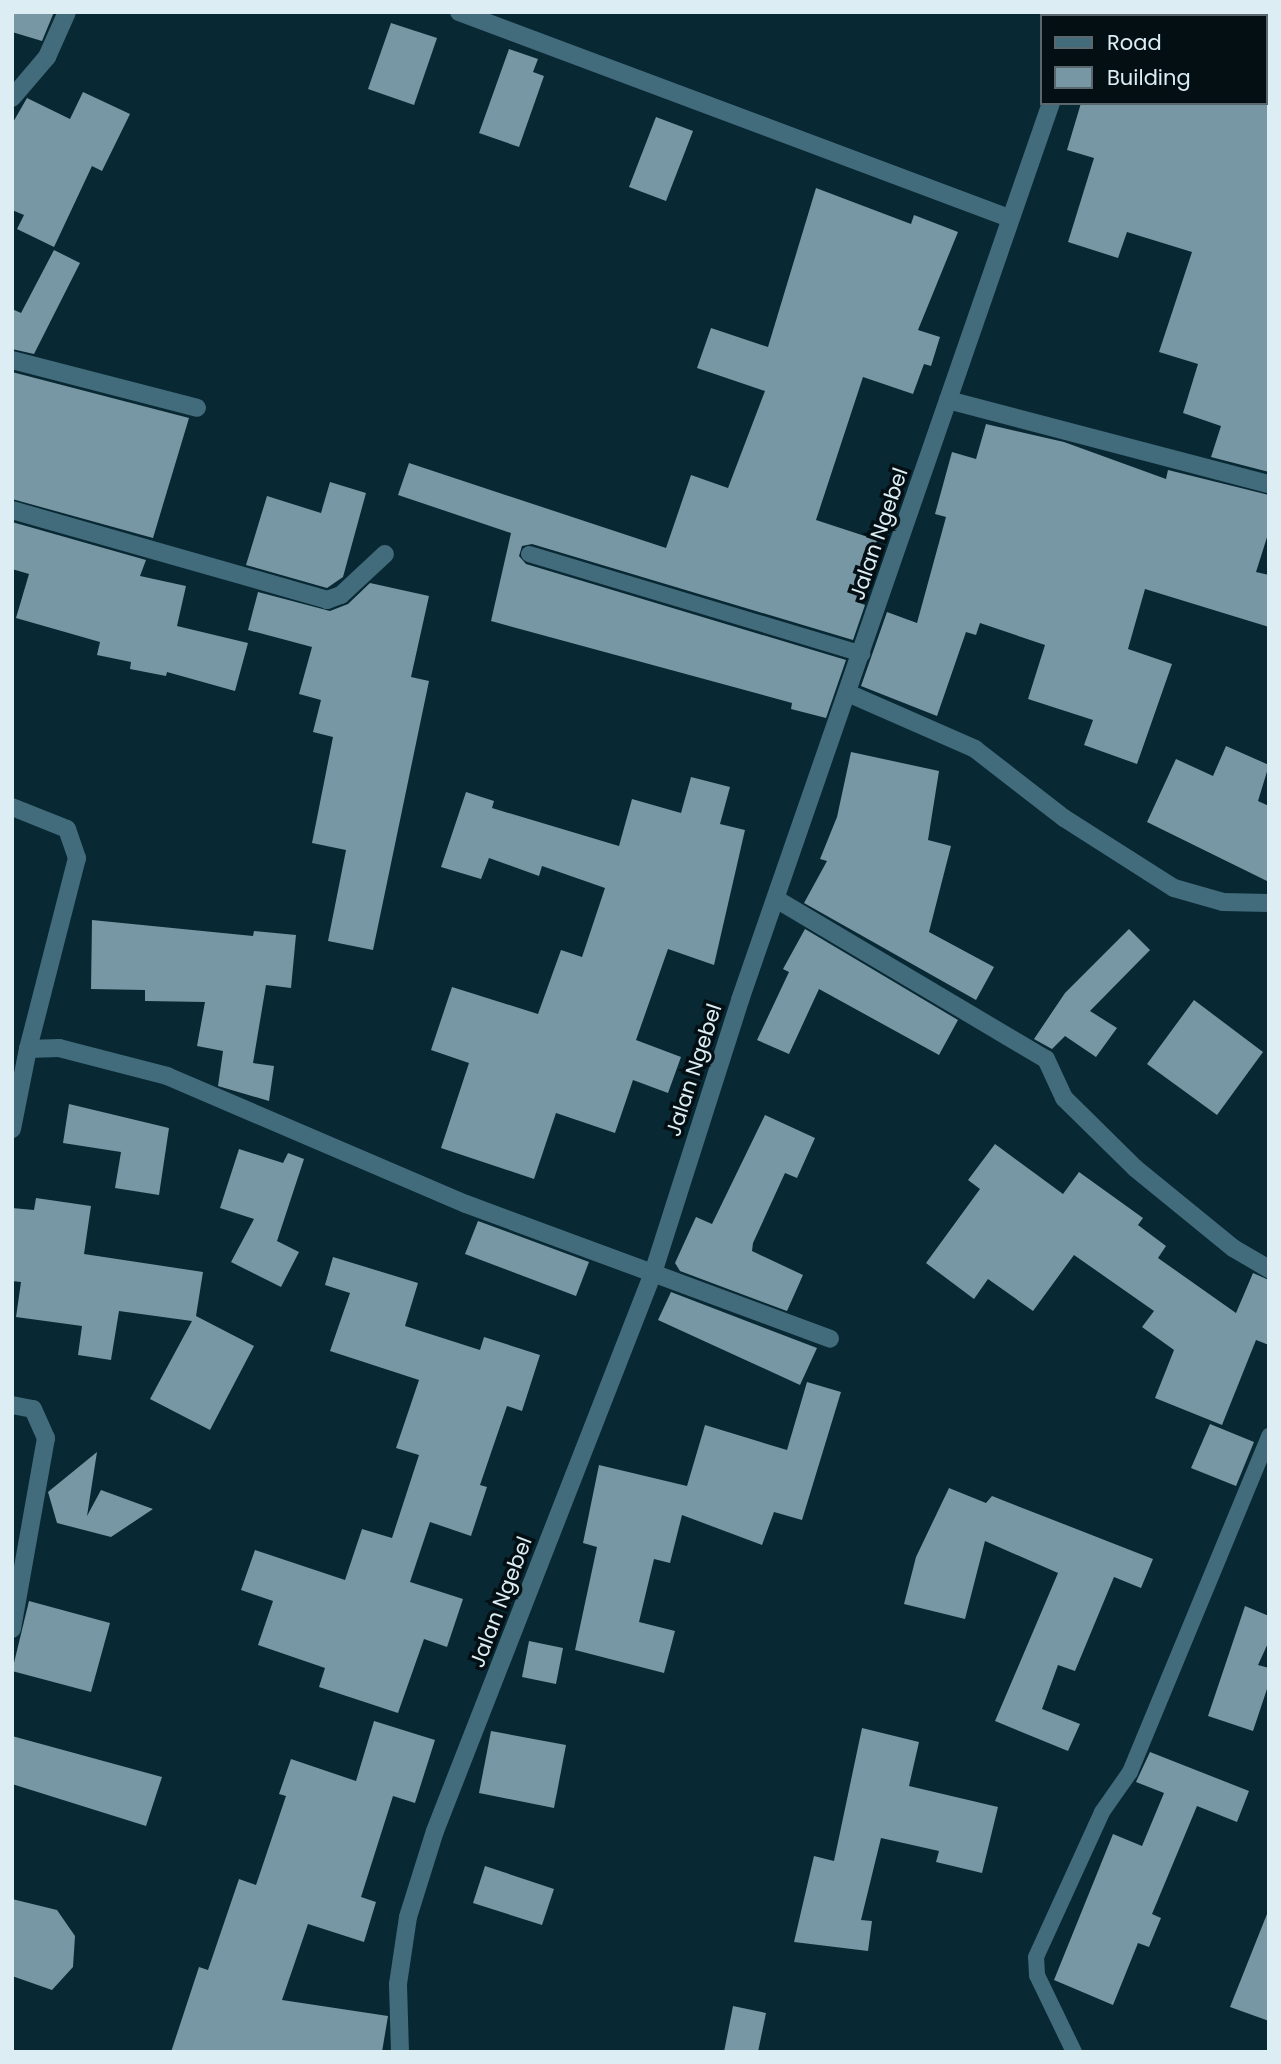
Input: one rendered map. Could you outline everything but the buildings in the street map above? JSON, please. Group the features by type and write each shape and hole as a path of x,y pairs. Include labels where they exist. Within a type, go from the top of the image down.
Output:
{"street":[{"path":"12,98 47,57 67,12"},
{"path":"458,12 1009,218"},
{"name":"Jalan Ngebel","path":"400,2052 398,1984 408,1917 435,1831 653,1273 776,899 850,694 1009,218 1050,105"},
{"path":"12,360 197,408"},
{"path":"948,400 1269,484"},
{"path":"12,510 327,600 341,595 384,554"},
{"path":"850,694 975,749 1064,818 1174,888 1223,902 1269,903"},
{"path":"12,807 38,813 67,829 76,858 28,1049 12,1129"},
{"path":"776,899 1046,1059 1064,1098 1135,1168 1233,1248 1269,1269"},
{"path":"28,1049 60,1048 167,1076 466,1204 830,1339"},
{"path":"12,1405 33,1409 46,1438 12,1629"}],"lane":[{"path":"529,554 862,654"},
{"path":"1074,2052 1037,1975 1036,1957 1102,1812 1130,1772 1269,1436"}]}
